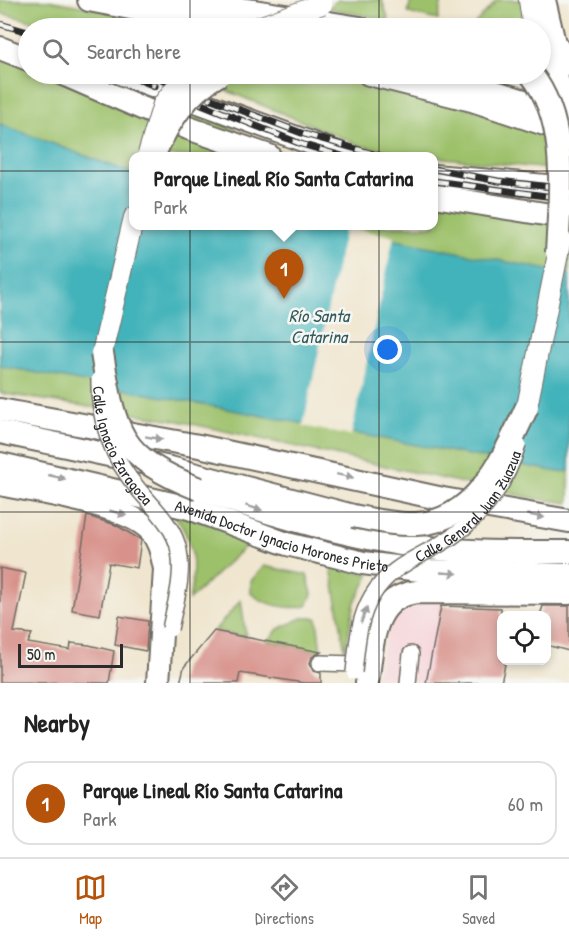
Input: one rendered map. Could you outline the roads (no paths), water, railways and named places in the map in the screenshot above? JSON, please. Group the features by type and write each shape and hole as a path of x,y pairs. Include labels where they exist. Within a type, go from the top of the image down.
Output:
{"highway":[{"path":"89,0 182,18"},
{"path":"153,0 298,18"},
{"path":"544,0 548,18"},
{"path":"551,30 561,67"},
{"path":"0,33 18,39"},
{"path":"0,48 18,55"},
{"path":"86,84 188,128 257,152"},
{"path":"149,84 335,152"},
{"path":"155,152 181,106 203,84"},
{"path":"408,84 471,100 569,132"},
{"path":"469,84 569,115"},
{"path":"539,84 554,104 562,137 564,176 557,253"},
{"path":"438,176 569,188"},
{"path":"438,197 569,218"},
{"path":"102,353 111,404 123,436 148,465 164,475 273,514 390,542 462,550 569,552"},
{"path":"0,432 160,465 353,516 418,524 450,516 465,506 489,478 527,407"},
{"path":"0,410 199,446 442,499 569,521"},
{"name":"Avenida Doctor Ignacio Morones Prieto","path":"0,464 189,508 287,544 363,563 438,572 569,575"},
{"path":"0,484 116,512 140,522 150,531 161,550 165,569 159,683"},
{"path":"357,675 380,617 385,608 399,595 417,592 569,593"}],"main road":[{"path":"529,0 532,18"},
{"path":"283,18 325,2"},
{"path":"551,56 561,67 569,103"},
{"path":"148,152 163,104 178,84"},
{"name":"Calle General Juan Zuazua","path":"527,407 557,253 569,210"},
{"name":"Calle Ignacio Zaragoza","path":"102,353 131,230"}],"street":[{"name":"Calle Ignacio Zaragoza","path":"102,353 98,394 108,440 129,478 170,529 179,550 180,578 159,683"},
{"name":"Calle General Juan Zuazua","path":"357,675 358,635 372,596 397,568 454,536 484,509 507,476 527,407"},
{"path":"408,683 411,654"},
{"path":"320,663 357,675"}],"water":[{"name":"Río Santa Catarina","path":"0,124 129,172 129,230 344,230 569,274 569,471 558,472 0,366"}],"railway":[{"path":"0,24 18,29"},
{"path":"150,84 155,86"},
{"path":"172,84 304,134 367,152"},
{"path":"189,99 301,144 328,152"},
{"path":"438,170 498,181 569,189"},
{"path":"438,182 569,199"}],"place":[{"name":"Parque Lineal Río Santa Catarina","path":"284,299"}]}
